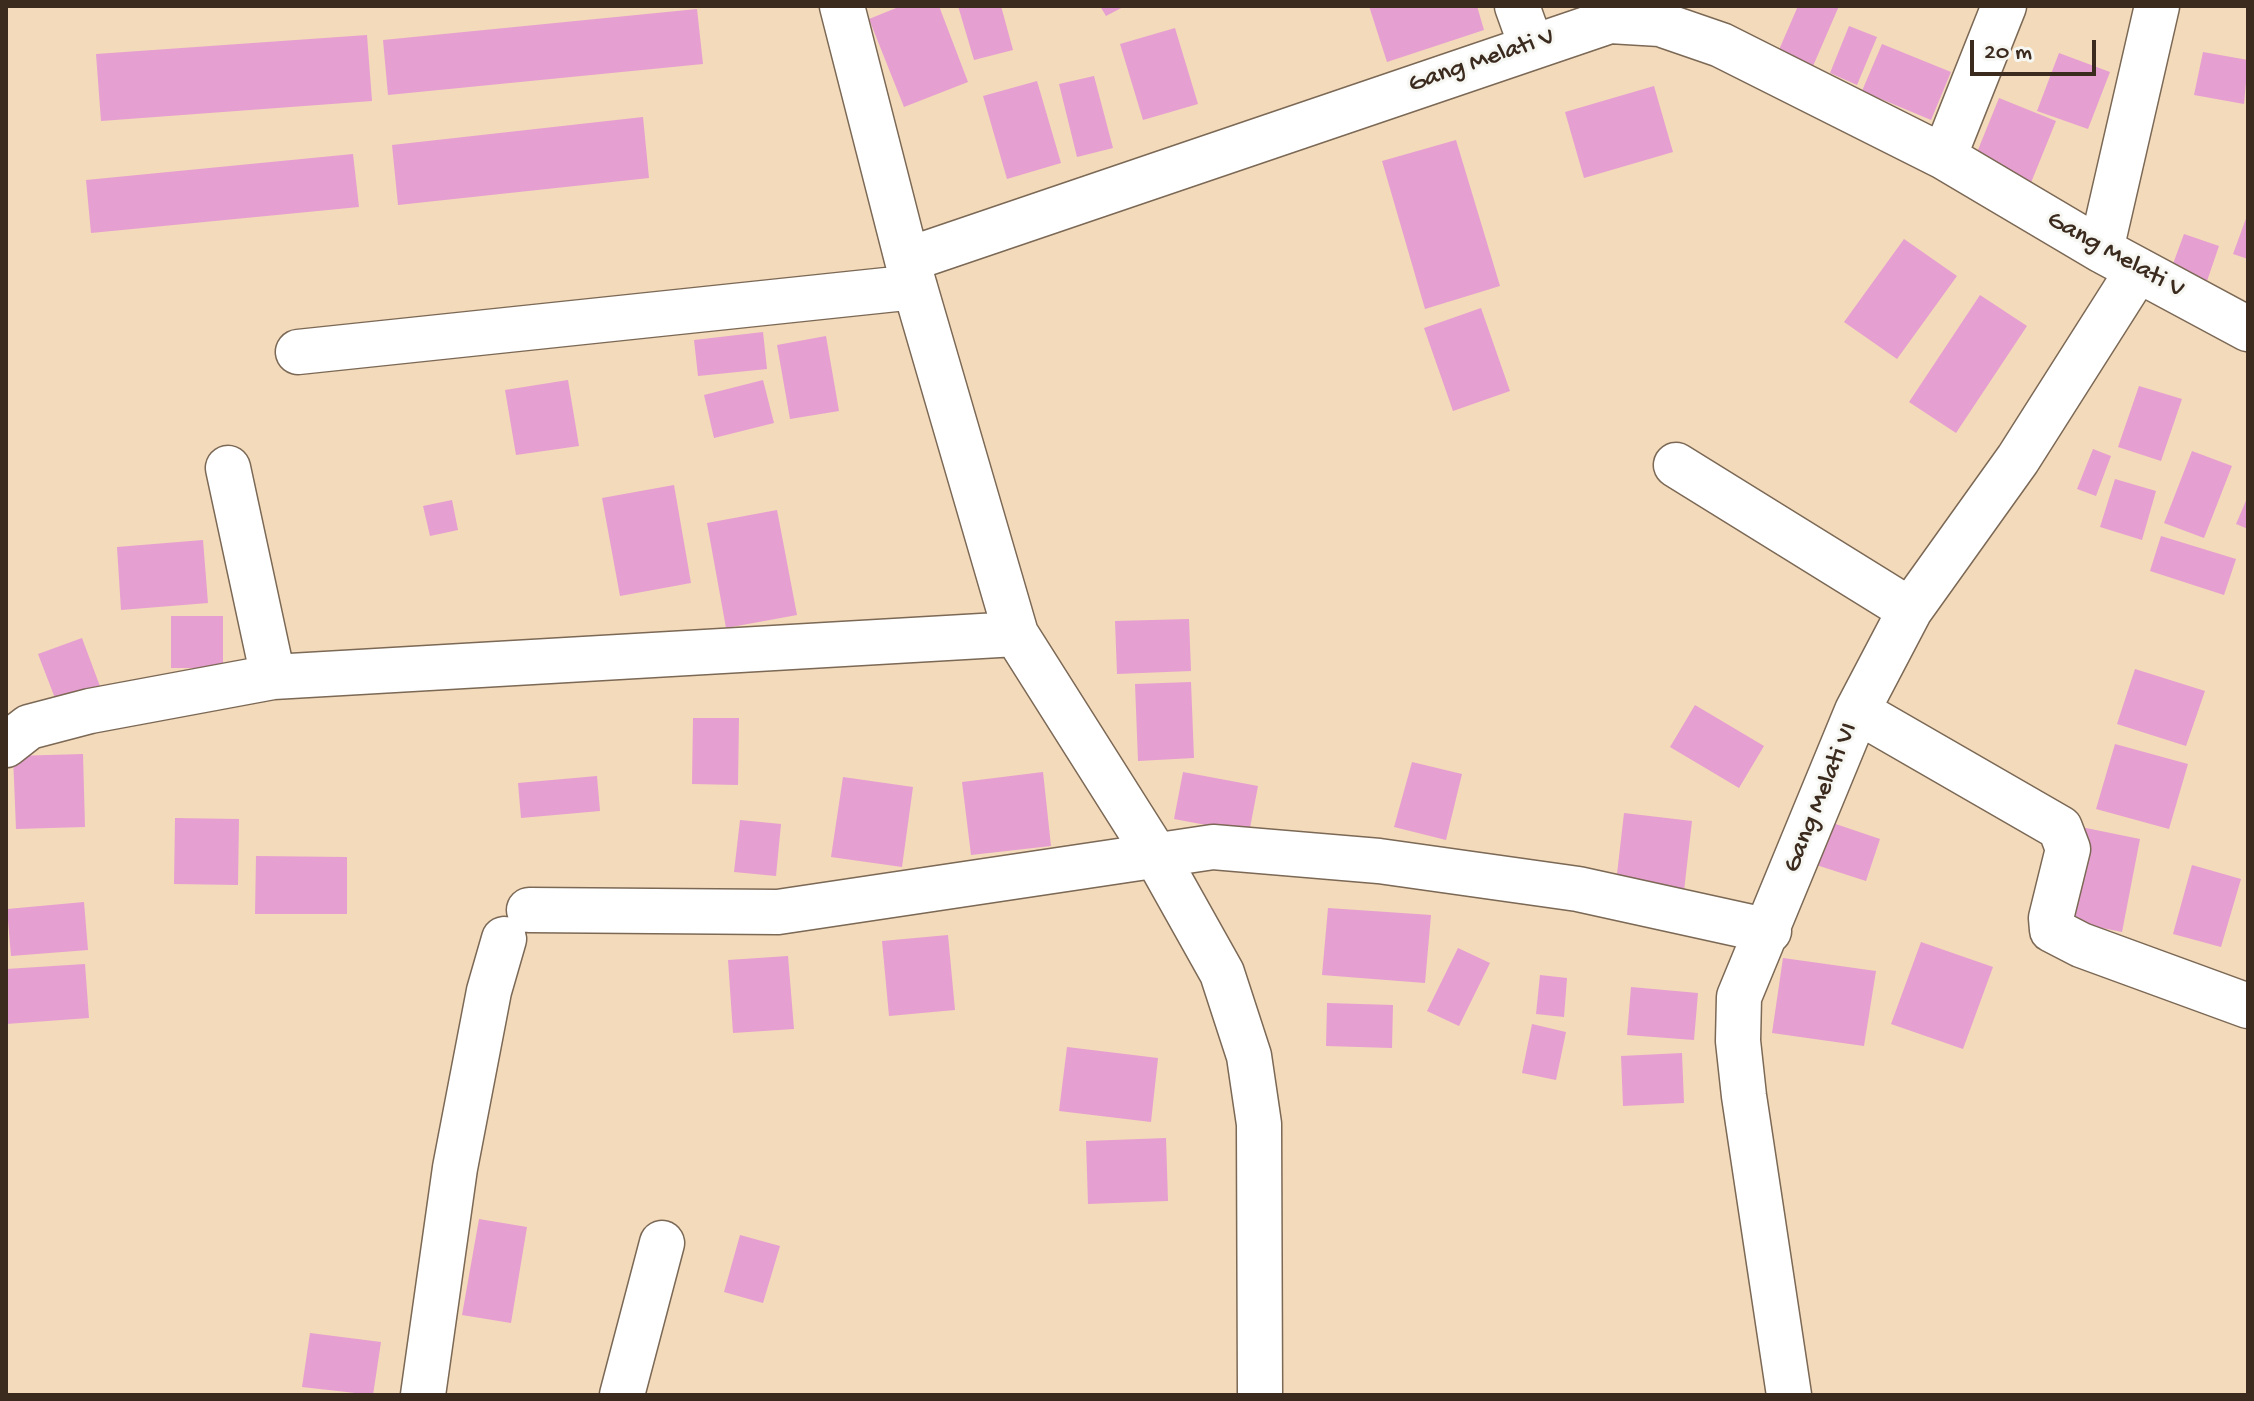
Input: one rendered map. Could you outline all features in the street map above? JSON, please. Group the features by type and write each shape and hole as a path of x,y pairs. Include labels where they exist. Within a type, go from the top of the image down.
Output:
{"street":[{"path":"842,6 911,273 1016,634 1157,857 1222,973 1249,1056 1259,1124 1260,1395"},
{"path":"1944,157 2004,6"},
{"name":"Gang Melati VI","path":"1789,1395 1738,1041 1739,997 1769,931 1857,711 1910,610 2027,446 2119,260 2157,6"},
{"name":"Gang Melati V","path":"298,352 911,273 1524,25 1610,21 1660,24 1721,45 1944,157 2119,260 2248,329"},
{"path":"1676,465 1910,610"},
{"path":"228,468 273,677"},
{"path":"6,745 29,727 90,711 273,677 1016,634"},
{"path":"1857,711 2060,828 2068,849 2051,918 2052,930 2081,945 2248,1006"},
{"path":"423,1395 455,1168 489,991 516,924 778,912 1213,847 1379,861 1578,889 1769,931"},
{"path":"622,1395 662,1243"}],"building":[{"path":"901,6 939,6 968,82 904,107 869,19"},
{"path":"958,6 1001,6 1013,50 974,60"},
{"path":"1100,6 1125,6 1106,16"},
{"path":"1369,6 1477,6 1484,30 1387,62"},
{"path":"1798,6 1839,6 1810,73 1775,59"},
{"path":"697,9 703,64 388,95 383,40"},
{"path":"1849,26 1877,37 1857,85 1830,73"},
{"path":"1175,28 1198,104 1143,120 1120,44"},
{"path":"367,35 372,101 101,121 96,54"},
{"path":"1882,44 1951,72 1931,120 1862,91"},
{"path":"2203,52 2248,60 2244,104 2194,95"},
{"path":"2059,53 2110,72 2088,129 2037,111"},
{"path":"1094,76 1113,148 1077,157 1059,84"},
{"path":"1037,81 1061,163 1007,179 983,96"},
{"path":"1654,86 1673,152 1584,178 1565,112"},
{"path":"1999,98 2056,121 2026,195 1969,172"},
{"path":"643,117 649,178 398,205 392,145"},
{"path":"1456,140 1500,286 1425,309 1382,161"},
{"path":"353,154 359,207 91,233 86,180"},
{"path":"2248,213 2248,259 2233,254"},
{"path":"2184,234 2219,246 2206,284 2170,272"},
{"path":"1904,239 1957,276 1897,359 1844,322"},
{"path":"1980,295 2027,326 1956,433 1909,402"},
{"path":"1481,308 1510,391 1453,411 1424,328"},
{"path":"763,332 767,369 698,376 694,340"},
{"path":"826,336 839,411 790,419 777,345"},
{"path":"568,380 579,446 516,455 505,390"},
{"path":"763,380 774,423 714,438 704,395"},
{"path":"2139,386 2182,399 2161,461 2118,447"},
{"path":"2093,449 2111,456 2096,496 2077,489"},
{"path":"2192,451 2232,466 2204,538 2164,523"},
{"path":"2115,479 2156,491 2142,540 2100,527"},
{"path":"674,485 691,583 620,596 602,498"},
{"path":"2248,496 2248,529 2236,524"},
{"path":"452,500 458,530 430,536 423,506"},
{"path":"777,510 797,615 726,628 707,523"},
{"path":"2161,536 2236,559 2224,595 2150,571"},
{"path":"203,540 208,603 121,610 117,547"},
{"path":"171,616 223,616 223,668 171,668"},
{"path":"1189,619 1191,671 1117,674 1115,621"},
{"path":"82,638 101,689 58,706 38,654"},
{"path":"2135,669 2205,691 2186,746 2117,724"},
{"path":"1191,682 1194,758 1138,761 1135,684"},
{"path":"1695,705 1764,746 1739,788 1670,747"},
{"path":"693,718 739,718 738,785 692,784"},
{"path":"2115,744 2188,764 2169,829 2096,809"},
{"path":"83,754 85,827 16,829 13,756"},
{"path":"1412,762 1462,774 1446,840 1394,827"},
{"path":"1043,772 1051,846 971,855 962,782"},
{"path":"1183,772 1258,786 1249,833 1174,819"},
{"path":"597,776 600,811 521,818 518,783"},
{"path":"843,777 913,787 902,867 831,857"},
{"path":"1624,813 1692,821 1684,891 1616,883"},
{"path":"175,818 239,819 238,885 174,884"},
{"path":"1818,818 1880,839 1866,881 1804,861"},
{"path":"740,820 781,824 776,876 734,872"},
{"path":"2081,827 2140,839 2122,932 2063,920"},
{"path":"256,856 347,857 347,914 255,914"},
{"path":"2192,865 2241,879 2221,947 2173,934"},
{"path":"84,902 88,950 11,956 7,909"},
{"path":"1328,908 1431,915 1425,983 1322,975"},
{"path":"948,935 955,1010 889,1016 882,941"},
{"path":"1921,942 1993,967 1963,1049 1891,1024"},
{"path":"1458,948 1490,963 1459,1026 1427,1011"},
{"path":"788,956 794,1029 733,1033 728,960"},
{"path":"1783,958 1876,971 1864,1046 1772,1033"},
{"path":"85,964 89,1018 6,1024 6,969"},
{"path":"1540,975 1567,978 1564,1017 1536,1014"},
{"path":"1631,987 1698,993 1694,1040 1627,1035"},
{"path":"1327,1003 1393,1005 1392,1048 1326,1046"},
{"path":"1532,1024 1566,1032 1556,1080 1522,1073"},
{"path":"1067,1047 1158,1058 1151,1122 1059,1111"},
{"path":"1682,1053 1684,1103 1623,1106 1621,1056"},
{"path":"1166,1138 1168,1201 1088,1204 1086,1141"},
{"path":"479,1219 527,1227 511,1323 462,1315"},
{"path":"740,1235 780,1246 763,1303 724,1292"},
{"path":"310,1333 381,1342 373,1395 302,1387"}]}
